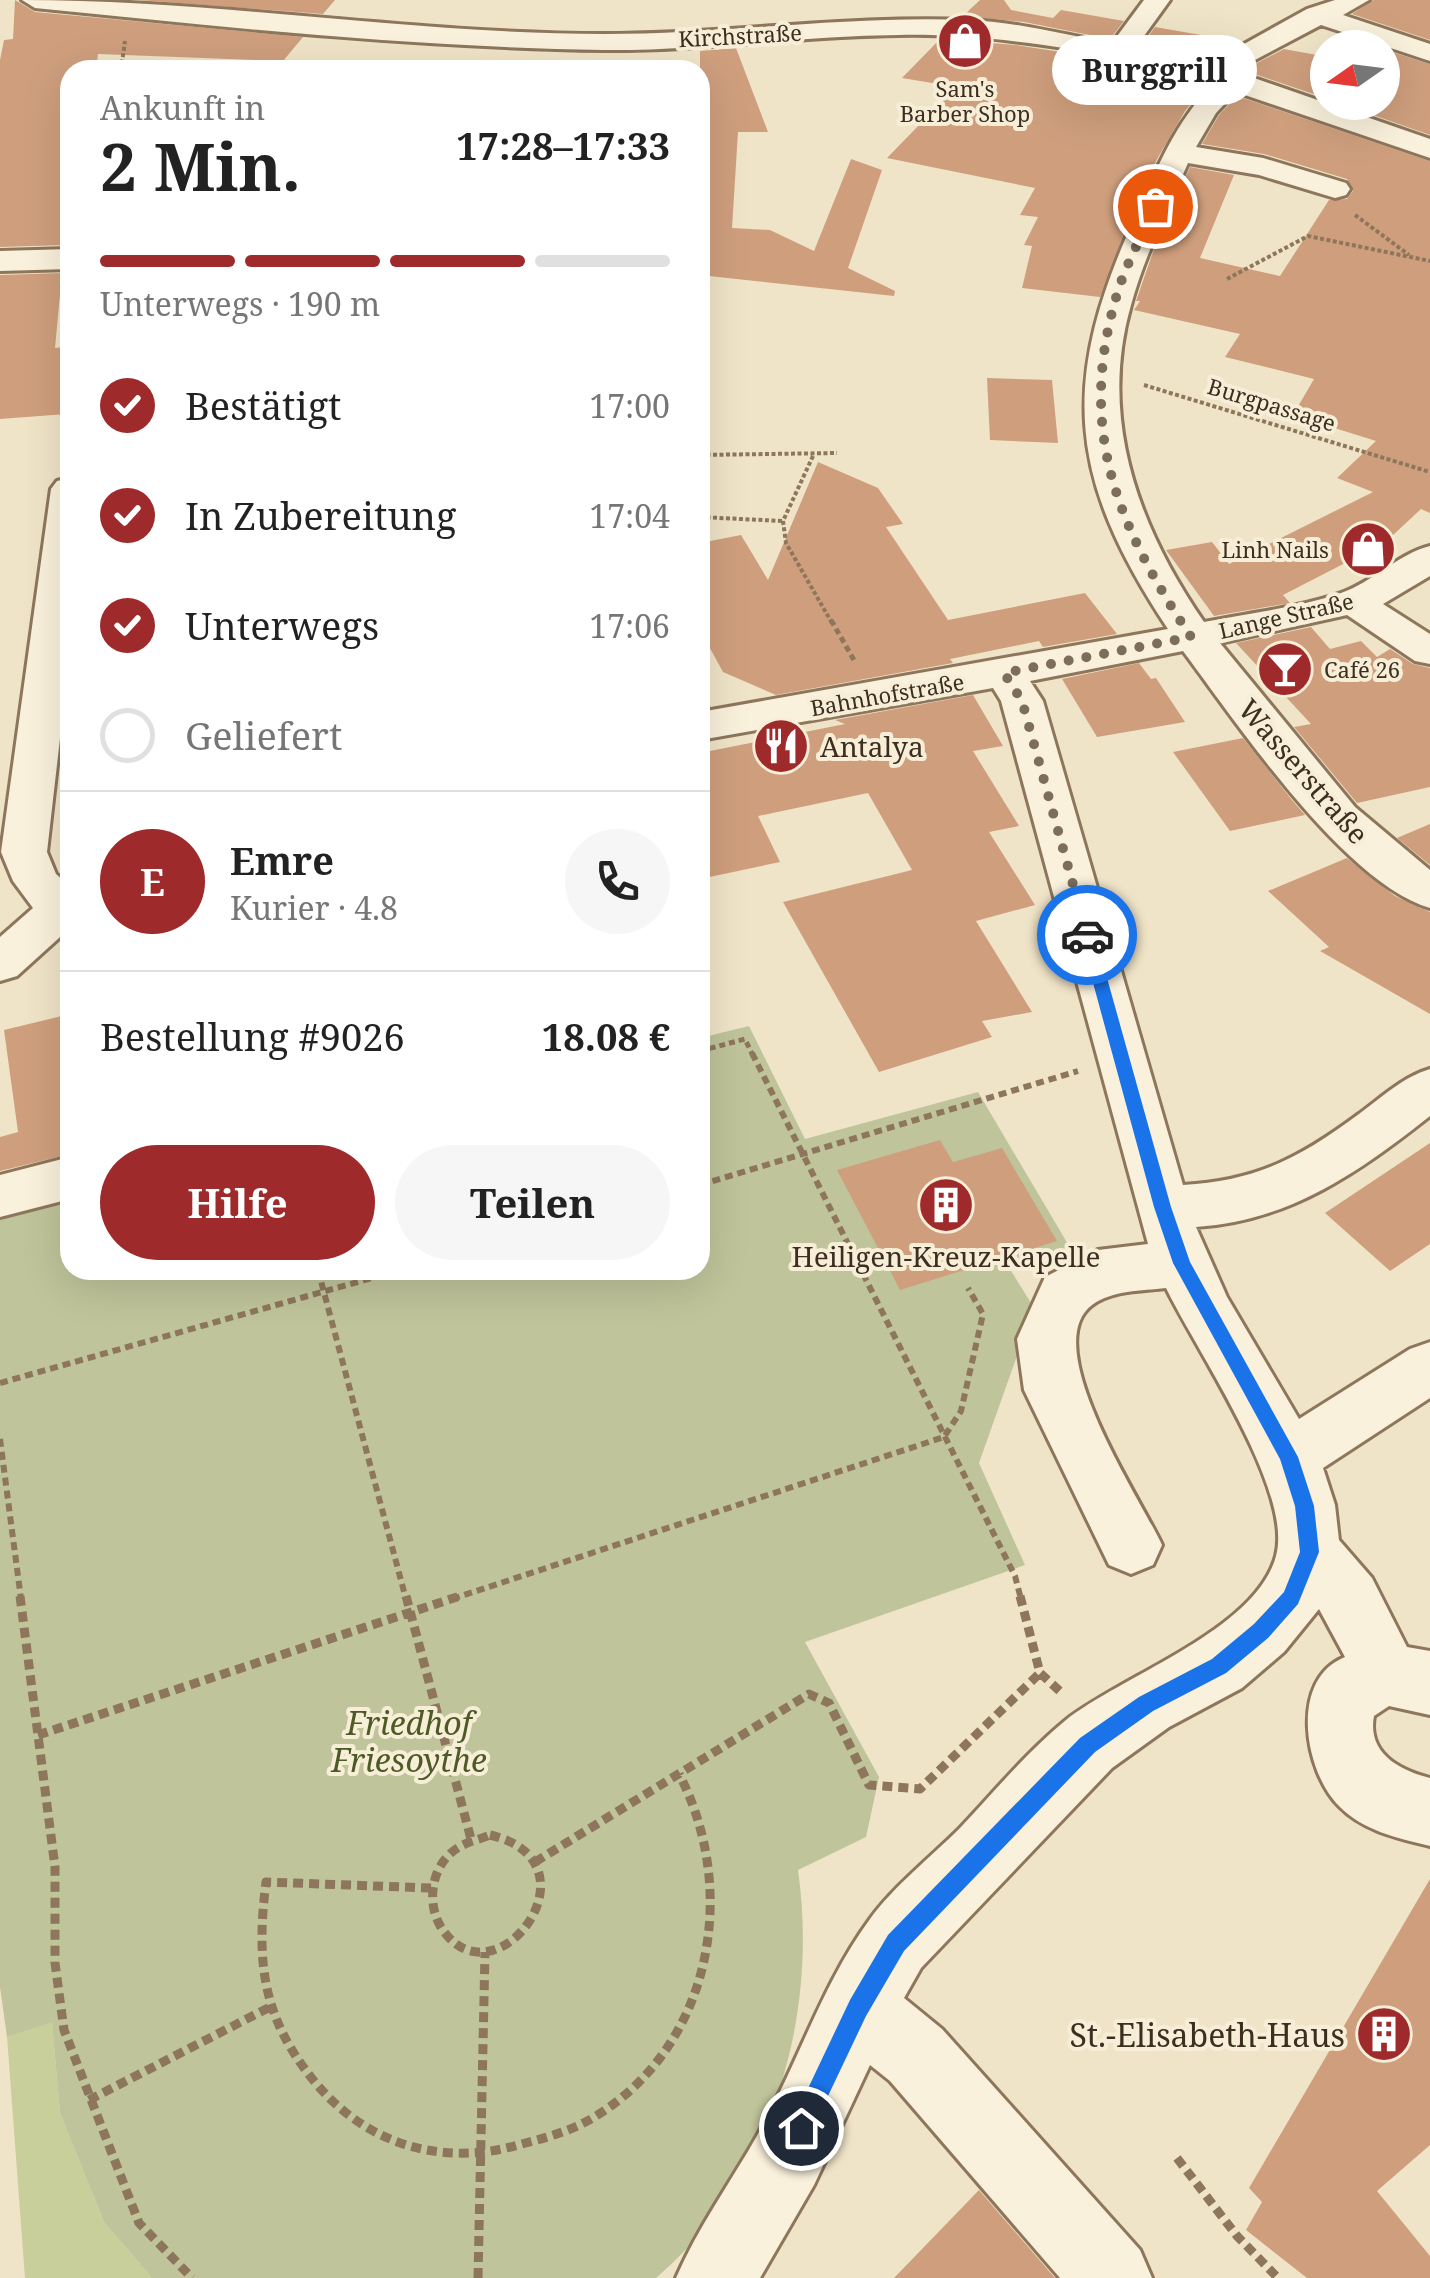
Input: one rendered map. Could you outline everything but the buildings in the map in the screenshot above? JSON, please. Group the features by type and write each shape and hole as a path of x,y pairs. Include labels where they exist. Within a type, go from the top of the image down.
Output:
{"street":[{"name":"Kirchstraße","path":"35,0 184,7 402,33 605,42 666,40 937,13 1008,32 1224,76 1430,148"},
{"path":"1119,52 1157,0"},
{"path":"1224,76 1316,16 1356,0"},
{"path":"402,33 417,17 443,12 621,19 640,23 666,40"},
{"path":"1316,16 1430,53"},
{"path":"605,42 609,60"},
{"name":"Wasserstraße","path":"1224,76 1179,153 1119,286 1106,334 1099,400 1109,472 1141,558 1191,637 1347,829 1430,892"},
{"path":"1179,153 1263,167 1335,190"},
{"path":"0,262 60,259"},
{"name":"Lange Straße","path":"1191,637 1352,602 1390,586 1430,558"},
{"path":"60,568 24,852 36,882 60,902"},
{"path":"1352,602 1430,652"},
{"name":"Bahnhofstraße","path":"710,724 1191,637"},
{"path":"716,2278 787,2158 858,2008 896,1943 1088,1745 1146,1704 1219,1666 1261,1631 1292,1598 1310,1552 1304,1506 1289,1457 1182,1263 1162,1207 1022,701 1004,673"},
{"path":"0,964 60,909"},
{"path":"1162,1207 1197,1206 1274,1192 1335,1158 1430,1088"},
{"path":"0,1196 60,1181"},
{"path":"1131,1546 1053,1390 1046,1338 1066,1293 1098,1273 1182,1263"},
{"path":"1289,1457 1430,1367"},
{"path":"1310,1552 1408,1678"},
{"path":"1408,1678 1365,1678 1350,1690 1339,1708 1336,1728 1340,1750 1351,1772 1374,1794 1400,1808 1430,1812"},
{"path":"858,2008 916,2055 1112,2278"}],"path":[{"path":"1227,279 1308,236 1430,262"},
{"name":"Burgpassage","path":"1102,375 1253,415 1430,472"},
{"path":"759,454 760,444"},
{"path":"710,455 837,453"},
{"path":"814,456 783,521 786,543 876,696"},
{"path":"710,517 783,521"},
{"path":"710,1048 745,1039 1015,1576 1040,1673 1106,1733"},
{"path":"710,1183 1092,1067 1124,1064"},
{"path":"321,1280 472,1838"},
{"path":"0,1383 365,1280"},
{"path":"38,1735 944,1437 961,1411 982,1314 968,1288"},
{"path":"0,1438 54,1866 55,1962 64,2030 139,2223 192,2278"},
{"path":"535,1862 809,1694 830,1702 869,1786 920,1789 1040,1673"},
{"path":"431,1888 266,1882 260,1939 270,2006 299,2065 328,2099 364,2126 410,2147 480,2154 563,2134 618,2100 659,2059 693,1999 710,1944 713,1891 709,1851 700,1818 678,1774"},
{"path":"472,1838 508,1838 535,1862 541,1880 534,1919 522,1935 485,1952 466,1949 437,1926 431,1888 445,1857 472,1838"},
{"path":"478,2278 485,1952"},
{"path":"89,2100 270,2006"},
{"path":"1177,2158 1237,2236 1278,2278"}],"green space":[{"name":"Friedhof Friesoythe","path":"749,1026 805,1139 978,1092 1072,1251 1010,1269 1034,1308 979,1463 1025,1565 805,1642 879,1777 866,1837 798,1870 803,1926 801,1982 793,2038 778,2092 757,2144 730,2193 696,2238 656,2278 152,2278 104,2222 60,2113 52,2022 7,2037 0,1987 0,1214 60,1199 60,1280 710,1280 710,1036"},
{"path":"52,2021 60,2113 104,2222 152,2278 25,2278 7,2037"}],"way so far":[{"path":"1087,935 1022,701 1004,673 1191,637 1141,558 1124,518 1109,472 1099,400 1106,334 1119,286 1155,206"}],"place":[{"name":"Sam's Barber Shop","path":"965,41"},
{"name":"Burggrill","path":"1155,206"},
{"name":"Linh Nails","path":"1368,549"},
{"name":"Café 26","path":"1285,669"},
{"name":"Antalya","path":"781,746"},
{"name":"Heiligen-Kreuz-Kapelle","path":"946,1205"},
{"name":"St.-Elisabeth-Haus","path":"1384,2034"}],"route":[{"path":"801,2128 858,2008 896,1943 1088,1745 1146,1704 1219,1666 1261,1631 1292,1598 1310,1552 1304,1506 1289,1457 1182,1263 1162,1207 1087,935"}]}
